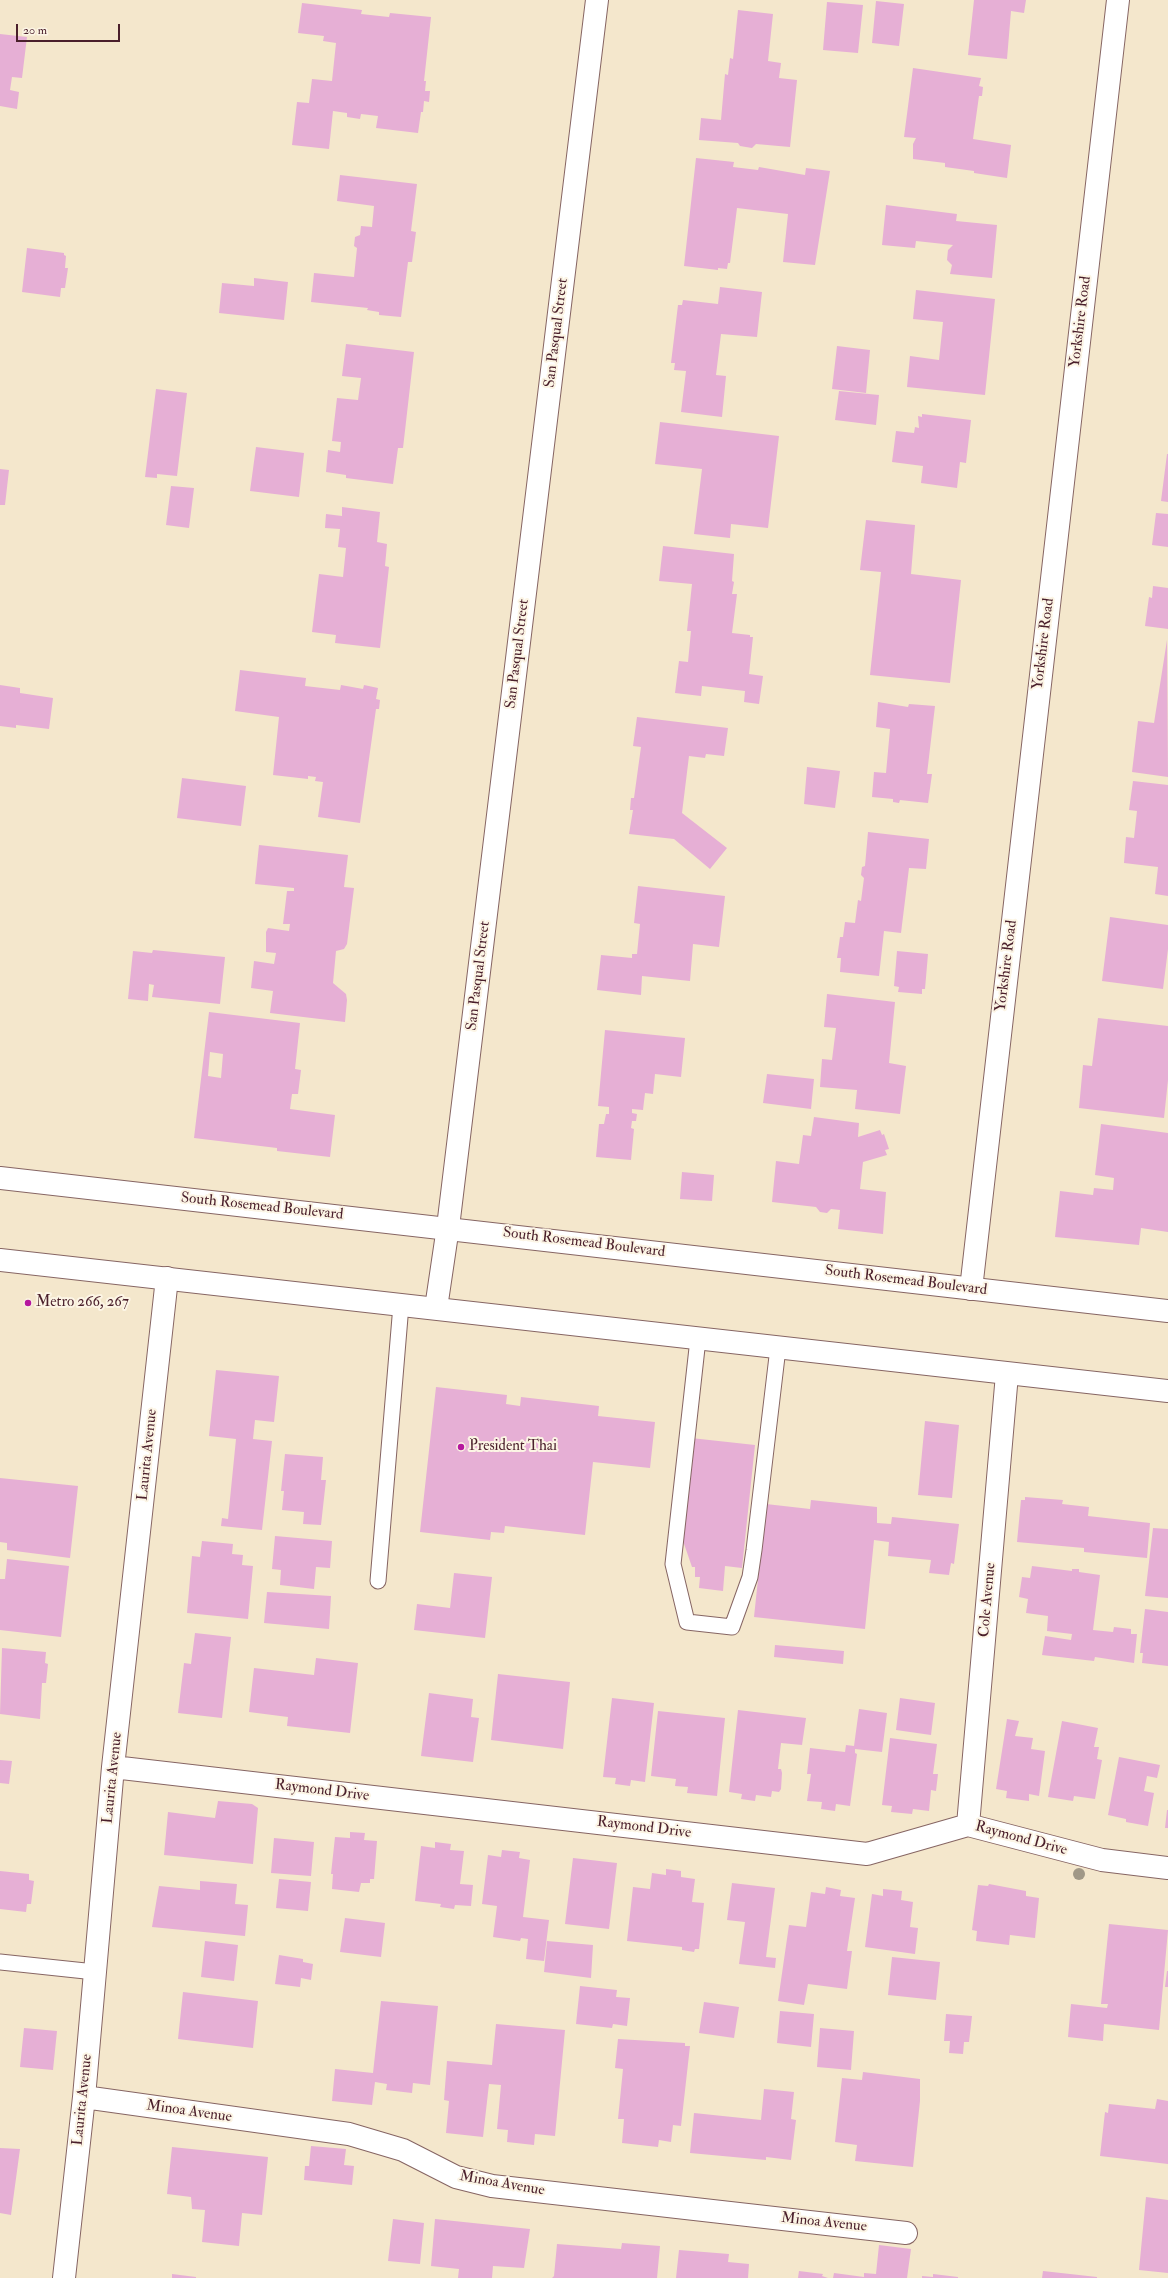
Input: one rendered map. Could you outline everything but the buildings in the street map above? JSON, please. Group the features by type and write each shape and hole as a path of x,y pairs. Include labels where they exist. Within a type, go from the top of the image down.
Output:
{"street":[{"name":"San Pasqual Street","path":"436,1308 448,1227 597,0"},
{"name":"Yorkshire Road","path":"971,1289 1118,0"},
{"name":"South Rosemead Boulevard","path":"0,1178 448,1227 1168,1311"},
{"path":"0,1260 1168,1391"},
{"name":"Laurita Avenue","path":"64,2278 84,2097 113,1767 167,1278"},
{"name":"Cole Avenue","path":"968,1825 1007,1374"},
{"name":"Raymond Drive","path":"113,1767 867,1854 968,1825 1102,1860 1168,1868"},
{"name":"Minoa Avenue","path":"84,2097 349,2134 403,2150 456,2177 492,2186 906,2233"}],"lane":[{"path":"378,1581 401,1305"},
{"path":"698,1339 673,1564 687,1622 732,1627 750,1577 778,1348"},
{"path":"0,1962 95,1972"}],"place":[{"name":"Metro 266, 267","path":"28,1303"},
{"name":"President Thai","path":"461,1447"}]}
